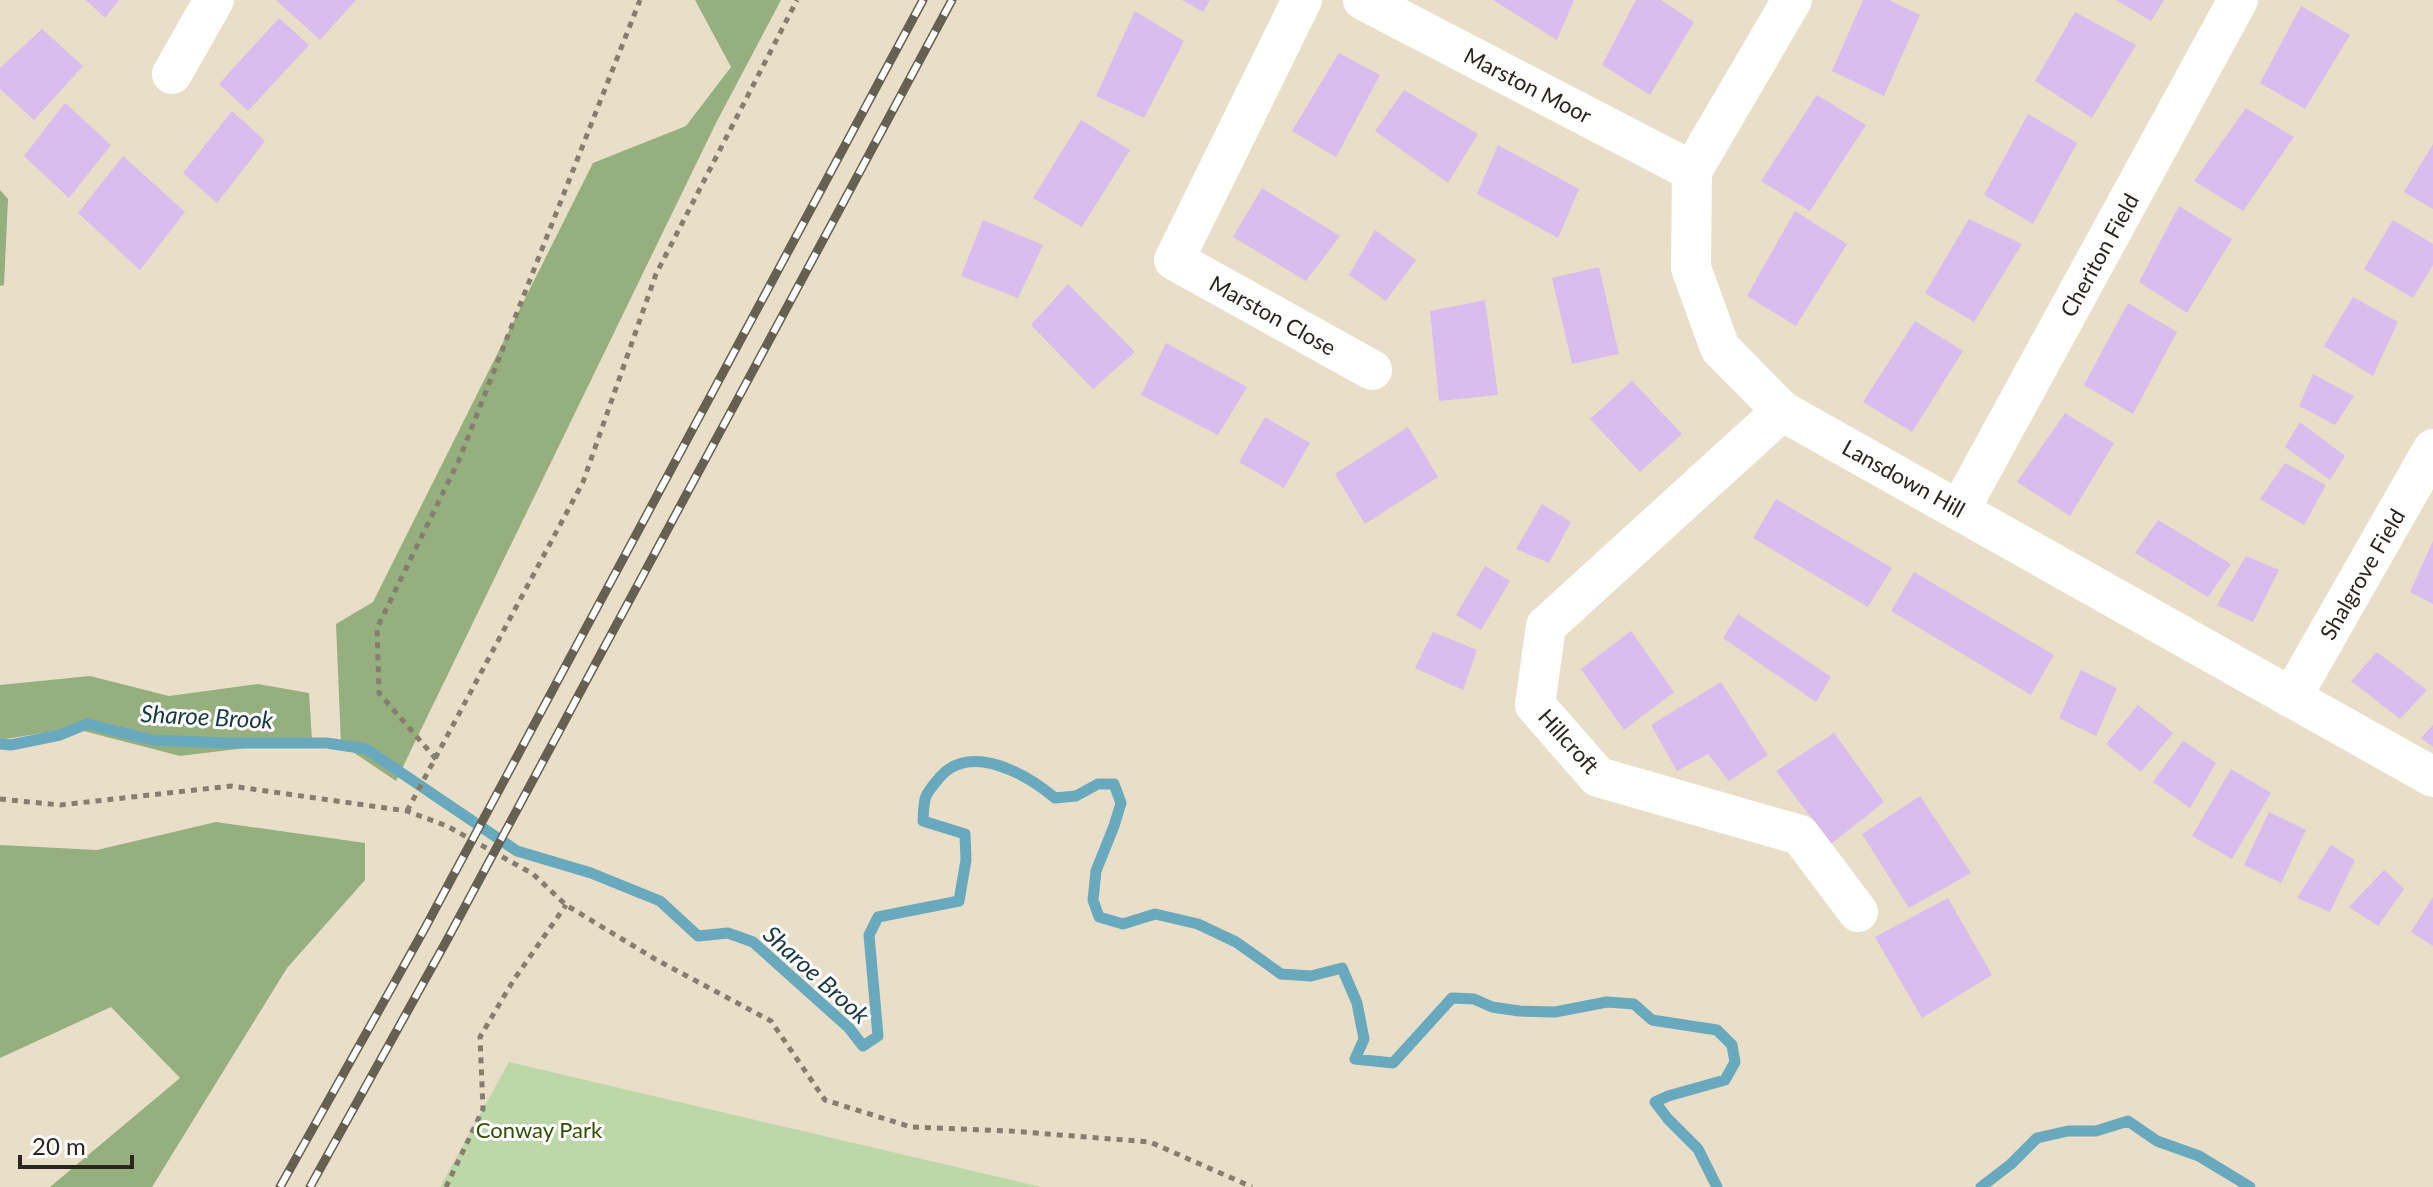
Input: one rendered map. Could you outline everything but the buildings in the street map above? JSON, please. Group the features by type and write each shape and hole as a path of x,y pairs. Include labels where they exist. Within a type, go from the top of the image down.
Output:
{"street":[{"path":"172,74 214,0"},
{"name":"Marston Close","path":"1302,0 1174,260 1372,370"},
{"name":"Marston Moor","path":"1363,0 1692,171"},
{"name":"Lansdown Hill","path":"1792,0 1692,171 1691,268 1720,348 1782,411 2433,777"},
{"name":"Cheriton Field","path":"1960,509 2238,0"},
{"name":"Hillcroft","path":"1782,411 1546,626 1535,705 1598,777 1800,835 1858,912"},
{"name":"Shalgrove Field","path":"2291,698 2433,449"}],"path":[{"path":"436,759 379,693 377,628 459,460 640,0"},
{"path":"407,811 583,482 656,274 797,0"},
{"path":"0,799 60,805 231,786 407,811 447,826 533,874 566,905 655,959 771,1021 825,1100 911,1127 1150,1142 1252,1187"},
{"path":"446,1187 483,1109 480,1037 513,981 566,905"}],"green space":[{"path":"695,0 781,0 717,121 396,781 341,744 336,624 373,602 593,163 686,126 731,67"},
{"path":"0,190 8,199 4,285 0,286"},
{"path":"90,676 169,696 258,684 309,693 312,740 180,756 72,728 0,740 0,685"},
{"path":"216,822 365,843 365,880 287,968 152,1187 50,1187 180,1078 111,1007 0,1058 0,845 97,850"},
{"name":"Conway Park","path":"509,1062 1041,1187 440,1187"}],"waterway":[{"name":"Sharoe Brook","path":"0,744 11,745 60,735 87,724 152,740 327,743 366,749 517,851 591,873 660,901 698,936 728,933 753,942 849,1028 863,1046 878,1036 869,935 878,917 959,901 966,860 965,834 923,821 926,796 940,777 953,767 967,762 982,762 1014,772 1055,798 1076,796 1098,784 1114,784 1121,803 1096,871 1093,900 1099,917 1123,924 1155,914 1198,924 1236,942 1281,974 1311,976 1342,968 1357,1003 1364,1039 1355,1059 1393,1063 1452,998 1474,999 1492,1007 1519,1011 1555,1012 1607,1002 1634,1004 1652,1020 1717,1030 1732,1045 1735,1062 1725,1080 1655,1102 1698,1149 1717,1187"},
{"name":"Sharoe Brook","path":"1981,1187 2011,1164 2037,1138 2068,1131 2096,1131 2128,1121 2157,1141 2199,1156 2250,1187"}],"railway":[{"path":"280,1187 425,928 923,0"},
{"path":"310,1187 447,940 952,0"}]}
